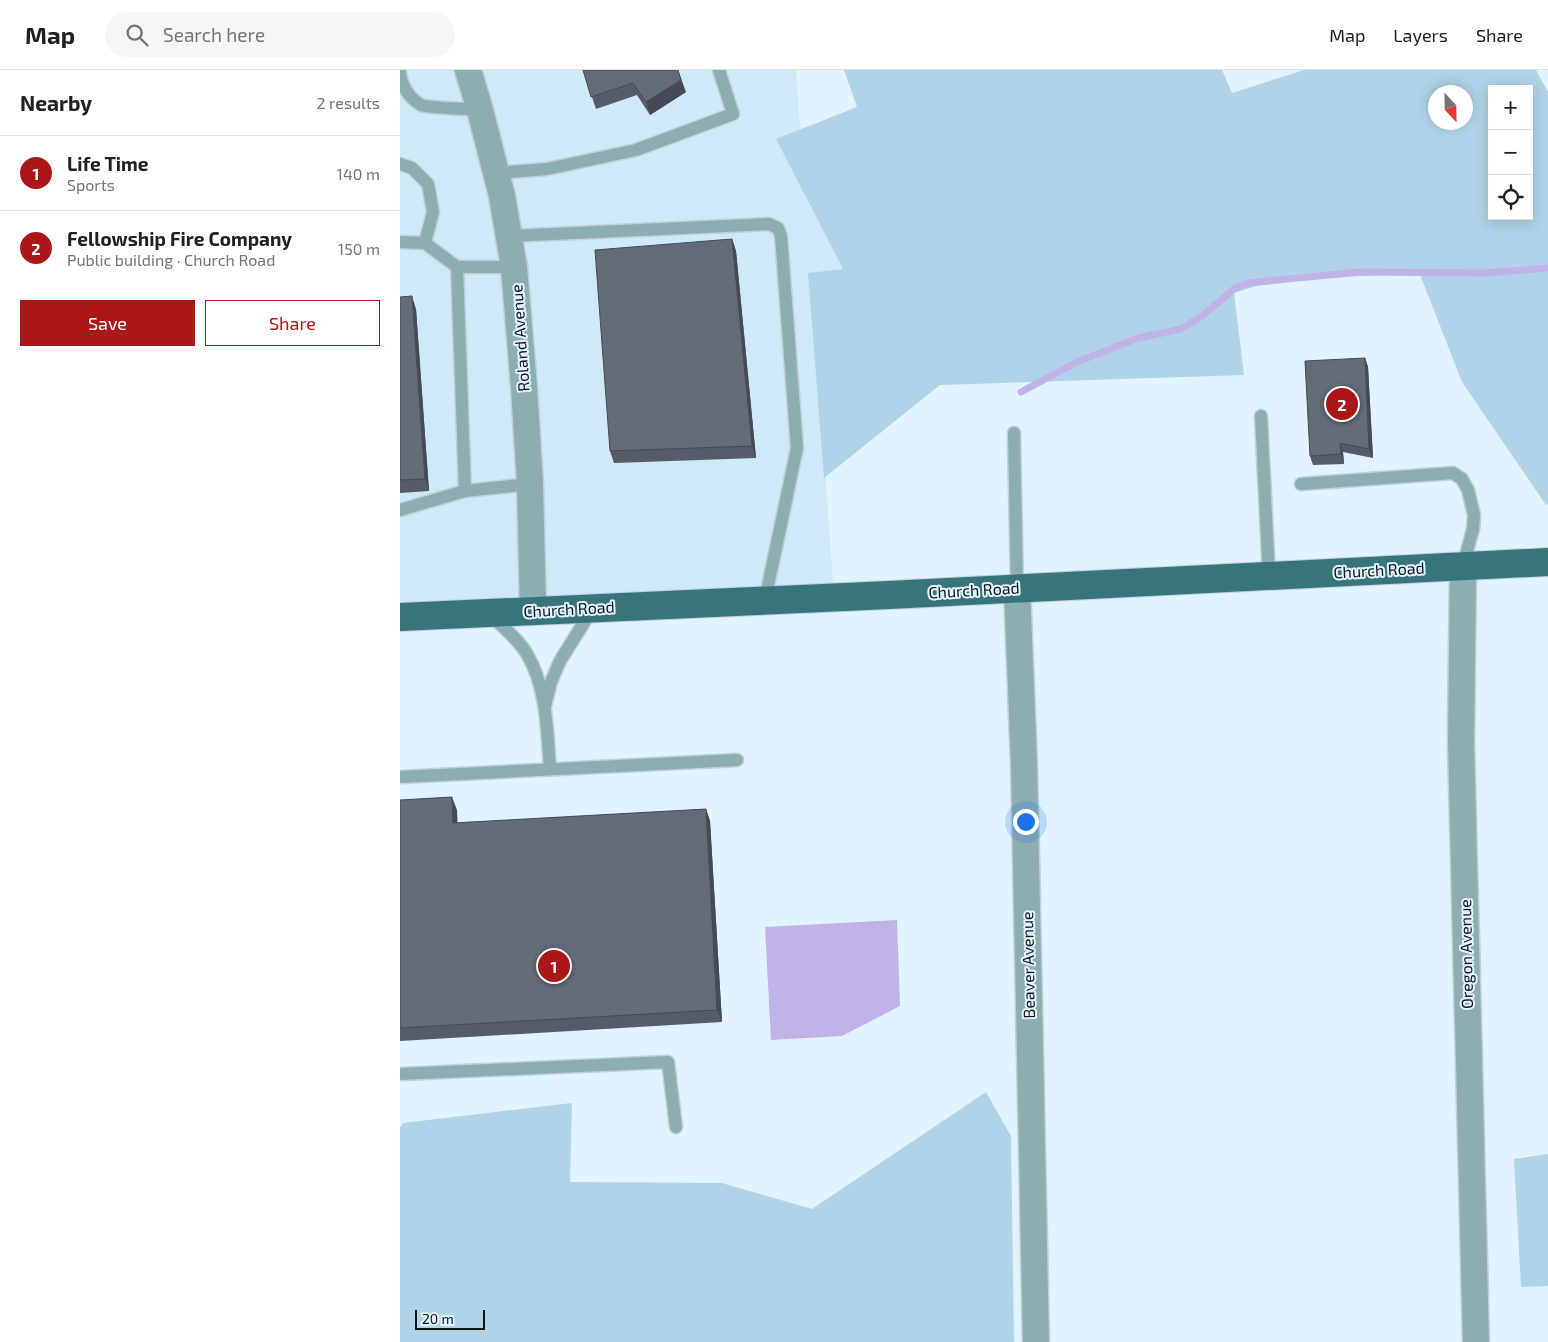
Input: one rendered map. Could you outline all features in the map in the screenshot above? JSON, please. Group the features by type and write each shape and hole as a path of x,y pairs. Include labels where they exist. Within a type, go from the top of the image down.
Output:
{"main road":[{"name":"Church Road","path":"400,617 1548,562"}],"street":[{"name":"Roland Avenue","path":"468,70 497,173 510,236 514,267 530,484 533,611"},
{"name":"Oregon Avenue","path":"1463,566 1461,742 1476,1342"},
{"name":"Beaver Avenue","path":"1017,588 1025,791 1036,1342"}],"lane":[{"path":"497,173 547,169 636,150 733,114 719,70"},
{"path":"400,73 402,83 410,96 422,106 480,110"},
{"path":"400,164 412,168 428,184 433,212 425,243"},
{"path":"510,236 768,224 778,228 781,236 797,448 765,600"},
{"path":"400,242 425,243 457,267 514,267"},
{"path":"457,267 466,491"},
{"path":"1261,416 1269,576"},
{"path":"1014,433 1017,588"},
{"path":"1301,484 1453,473 1462,479 1468,490 1474,515 1473,529 1463,566"},
{"path":"400,510 466,491 530,484"},
{"path":"545,709 560,661 593,608"},
{"path":"489,613 526,652 536,672 545,709 550,769"},
{"path":"400,777 737,760"},
{"path":"400,1074 668,1062 676,1127"}],"shaded area":[{"path":"400,70 796,70 805,196 843,269 811,273 834,597 400,618"},
{"path":"844,70 1222,70 1232,93 1304,70 1536,70 1548,92 1548,504 1546,505 1462,382 1419,272 1269,282 1234,293 1244,375 940,385 824,478 808,273 843,269 776,139 857,107"},
{"path":"897,920 900,1006 842,1036 771,1040 765,927"},
{"path":"986,1092 1011,1136 1014,1342 400,1342 400,1127 403,1123 572,1103 570,1182 722,1183 812,1209"},
{"path":"1548,1154 1548,1286 1521,1287 1514,1159"}],"building":[{"path":"583,70 678,70 681,80 646,102 633,83 591,97"},
{"path":"732,239 752,446 610,451 595,250"},
{"path":"412,296 425,479 400,480 400,297"},
{"path":"1365,358 1369,449 1340,443 1341,454 1310,456 1305,361"},
{"path":"452,797 453,823 706,809 717,1010 400,1028 400,800"}],"waterway":[{"path":"1021,392 1077,362 1138,338 1181,329 1202,316 1234,289 1248,283 1359,272 1484,273 1548,268"}],"place":[{"name":"Fellowship Fire Company","path":"1342,404"},
{"name":"Life Time","path":"554,966"}]}
